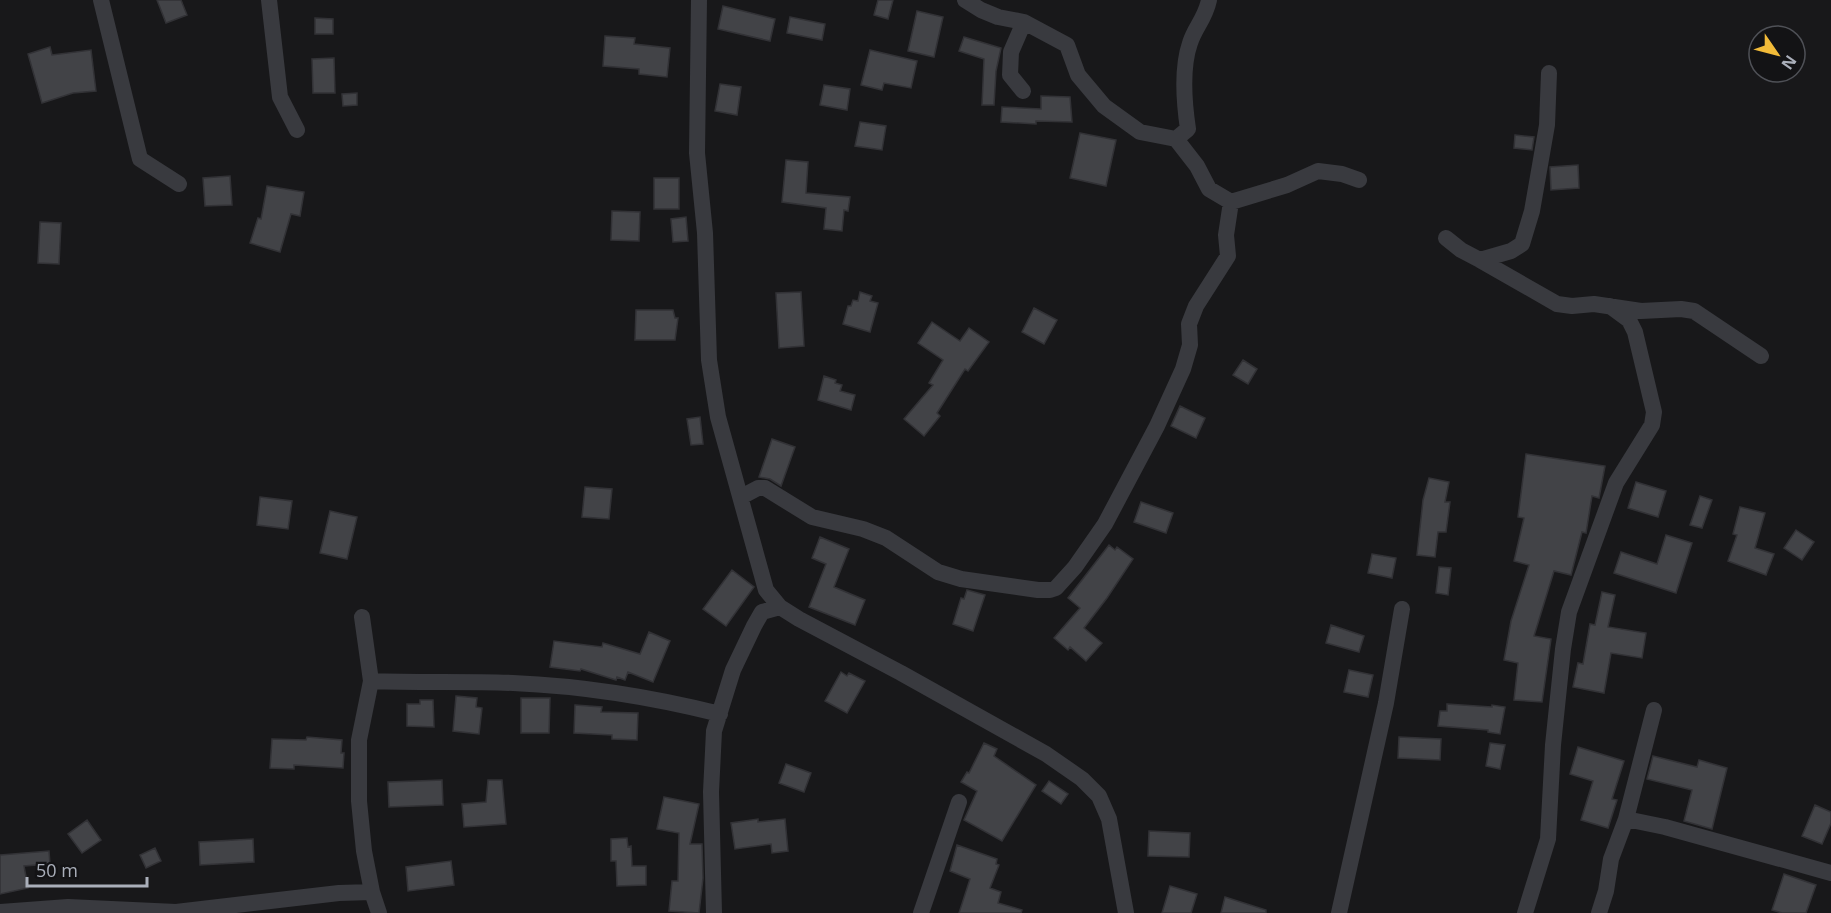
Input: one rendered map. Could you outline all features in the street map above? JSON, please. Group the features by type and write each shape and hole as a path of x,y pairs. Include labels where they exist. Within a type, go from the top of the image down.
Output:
{"street":[{"path":"101,0 140,159 179,184"},
{"path":"269,0 280,97 297,130"},
{"path":"699,0 697,153 705,233 709,360 718,417 766,590 780,607 799,620 901,673 1046,754 1082,779 1099,796 1109,819 1126,913"},
{"path":"965,0 998,17 1024,22 1067,45 1078,75 1104,106 1140,132 1176,139 1197,166 1209,189 1231,202 1287,185 1318,171 1342,174 1359,180"},
{"path":"1176,139 1188,129 1185,61 1190,41 1206,15 1209,0"},
{"path":"1023,90 1010,75 1011,52 1024,22"},
{"path":"1480,260 1511,251 1522,244 1532,211 1547,125 1549,73"},
{"path":"741,497 758,488 765,488 803,513 886,538 938,572 961,579 1038,590 1056,588 1076,567 1105,525 1157,426 1183,369 1190,345 1189,324 1196,306 1228,256 1226,235 1231,202"},
{"path":"1446,237 1461,250 1557,304 1572,306 1594,304 1641,311 1681,309 1694,311 1761,356"},
{"path":"1525,913 1548,839 1553,745 1569,612 1616,483 1652,425 1654,412 1635,332 1629,320 1610,306"},
{"path":"714,913 711,792 714,731 733,670 754,626 762,612 780,607"},
{"path":"1339,913 1386,703 1402,609"},
{"path":"362,617 371,681 359,740 359,781 364,851 372,892 379,913"},
{"path":"371,681 549,685 657,698 720,714"},
{"path":"1599,913 1606,891 1611,859 1626,819 1654,710"},
{"path":"921,913 959,802"},
{"path":"1626,819 1665,827 1831,873"},
{"path":"0,912 68,908 176,912 339,893 372,892"}],"building":[{"path":"157,0 181,0 187,15 166,23"},
{"path":"878,0 893,0 888,19 874,15"},
{"path":"723,6 775,19 770,41 718,29"},
{"path":"917,11 943,17 934,57 908,51"},
{"path":"790,17 825,24 822,40 787,33"},
{"path":"315,18 333,19 333,34 315,34"},
{"path":"605,36 635,38 634,44 670,48 667,77 639,74 639,69 603,66"},
{"path":"964,37 1001,48 996,71 994,105 982,105 984,59 959,51"},
{"path":"50,47 52,55 91,50 96,91 73,93 42,103 28,54"},
{"path":"870,50 917,61 911,88 884,83 882,90 861,85"},
{"path":"334,58 335,93 313,93 312,59"},
{"path":"720,84 741,87 737,115 715,111"},
{"path":"824,85 850,89 847,110 820,105"},
{"path":"357,93 357,105 343,106 342,94"},
{"path":"1041,96 1070,97 1072,122 1036,121 1036,124 1001,122 1002,107 1041,109"},
{"path":"860,122 886,126 882,150 855,146"},
{"path":"1080,133 1116,140 1106,186 1070,178"},
{"path":"1515,135 1534,137 1532,150 1514,148"},
{"path":"786,160 808,162 806,193 850,197 848,211 844,210 842,231 824,229 826,208 782,202"},
{"path":"1578,165 1579,188 1551,190 1550,167"},
{"path":"230,176 232,205 205,206 203,178"},
{"path":"654,178 679,178 679,209 654,209"},
{"path":"267,186 304,192 300,216 291,214 280,252 250,243 258,218 261,219"},
{"path":"612,211 640,212 639,241 611,240"},
{"path":"686,217 688,241 673,242 671,219"},
{"path":"40,222 61,223 59,264 38,263"},
{"path":"801,292 804,346 779,348 776,293"},
{"path":"860,292 872,296 870,301 878,303 870,332 843,324 848,306 851,306 853,300 858,301"},
{"path":"1034,308 1057,320 1044,344 1022,332"},
{"path":"636,310 673,310 675,318 678,318 675,340 635,340"},
{"path":"932,322 960,341 969,328 989,342 968,371 965,369 937,413 940,416 924,436 904,419 933,385 929,383 943,360 918,343"},
{"path":"1243,360 1257,369 1248,384 1233,375"},
{"path":"824,376 842,385 840,391 855,395 851,410 818,400"},
{"path":"1180,406 1205,418 1196,438 1171,426"},
{"path":"700,417 703,444 691,445 687,419"},
{"path":"772,439 795,447 781,486 770,479 759,477"},
{"path":"1526,454 1605,466 1599,498 1592,496 1586,533 1582,532 1571,575 1554,571 1534,636 1551,639 1542,702 1514,700 1518,663 1504,660 1511,621 1529,565 1514,561 1524,518 1518,517"},
{"path":"1429,478 1449,482 1445,502 1450,502 1446,532 1438,532 1435,557 1417,555 1423,500"},
{"path":"1636,482 1666,491 1658,517 1628,508"},
{"path":"585,487 612,489 609,519 582,517"},
{"path":"1700,496 1712,500 1702,528 1690,525"},
{"path":"260,497 292,501 288,529 257,525"},
{"path":"1141,502 1173,513 1166,533 1134,522"},
{"path":"1740,507 1765,513 1755,548 1774,554 1766,575 1728,561 1737,535 1733,534"},
{"path":"330,511 357,517 347,559 320,553"},
{"path":"1796,530 1814,542 1802,560 1784,548"},
{"path":"1666,535 1692,543 1676,593 1614,573 1621,552 1657,564"},
{"path":"820,537 849,549 834,587 865,600 855,625 809,607 826,564 812,558"},
{"path":"1109,545 1115,550 1117,547 1133,559 1084,628 1102,643 1086,661 1070,647 1068,650 1054,638 1080,608 1068,598"},
{"path":"1372,554 1396,558 1392,578 1368,573"},
{"path":"1439,567 1451,568 1448,595 1436,593"},
{"path":"732,570 754,587 726,626 703,609"},
{"path":"967,590 985,595 973,631 953,624 961,598 964,599"},
{"path":"1602,592 1615,595 1608,627 1646,633 1642,658 1611,653 1604,693 1573,687 1578,663 1583,664 1590,624 1595,625"},
{"path":"1331,625 1364,636 1359,652 1326,643"},
{"path":"649,632 670,641 653,682 628,672 625,680 617,677 616,680 581,669 580,671 550,667 554,641 602,647 603,643 640,654"},
{"path":"1349,670 1373,675 1368,697 1344,692"},
{"path":"841,672 847,676 849,673 865,681 847,713 825,701"},
{"path":"456,696 477,698 476,707 482,708 479,734 453,731"},
{"path":"521,698 550,698 549,733 521,733"},
{"path":"420,700 433,700 434,727 407,726 407,704 420,704"},
{"path":"1447,704 1505,707 1500,734 1488,732 1488,730 1438,726 1440,711 1447,711"},
{"path":"575,705 602,707 601,712 638,713 637,740 612,739 612,735 574,733"},
{"path":"307,737 342,740 343,768 294,765 294,769 270,768 272,739 306,740"},
{"path":"1399,737 1441,739 1440,760 1398,758"},
{"path":"984,743 997,749 994,756 1036,785 1002,841 964,820 977,791 961,782 967,772 969,773"},
{"path":"1490,743 1505,745 1500,769 1486,766"},
{"path":"1578,747 1624,761 1612,799 1617,800 1608,828 1581,820 1593,781 1570,774"},
{"path":"1653,756 1697,767 1699,760 1727,768 1712,829 1684,821 1692,790 1647,779"},
{"path":"786,764 811,773 804,792 779,783"},
{"path":"442,780 443,805 389,807 388,782"},
{"path":"488,780 502,780 506,824 464,827 462,804 486,802"},
{"path":"1049,781 1068,794 1061,804 1042,791"},
{"path":"664,797 699,804 690,844 702,844 703,878 699,913 669,911 672,881 678,881 679,833 657,829"},
{"path":"1815,805 1831,812 1831,823 1822,844 1802,836"},
{"path":"758,819 758,822 785,819 788,851 772,853 771,844 735,849 731,823"},
{"path":"87,820 101,840 82,853 68,834"},
{"path":"1149,831 1190,833 1189,857 1148,856"},
{"path":"627,838 628,847 631,846 632,866 646,866 646,885 617,886 616,861 611,861 611,839"},
{"path":"253,839 254,862 200,865 199,842"},
{"path":"957,845 997,859 996,864 999,865 990,888 1001,892 998,903 1022,910 1021,913 959,913 970,879 950,871"},
{"path":"155,848 161,861 146,868 140,855"},
{"path":"49,851 50,864 24,866 28,888 0,894 0,855"},
{"path":"451,861 454,885 408,891 406,867"},
{"path":"1784,874 1816,885 1806,913 1782,913 1772,910"},
{"path":"1170,886 1197,894 1191,913 1162,913"},
{"path":"1225,897 1266,910 1266,913 1221,913"}]}
